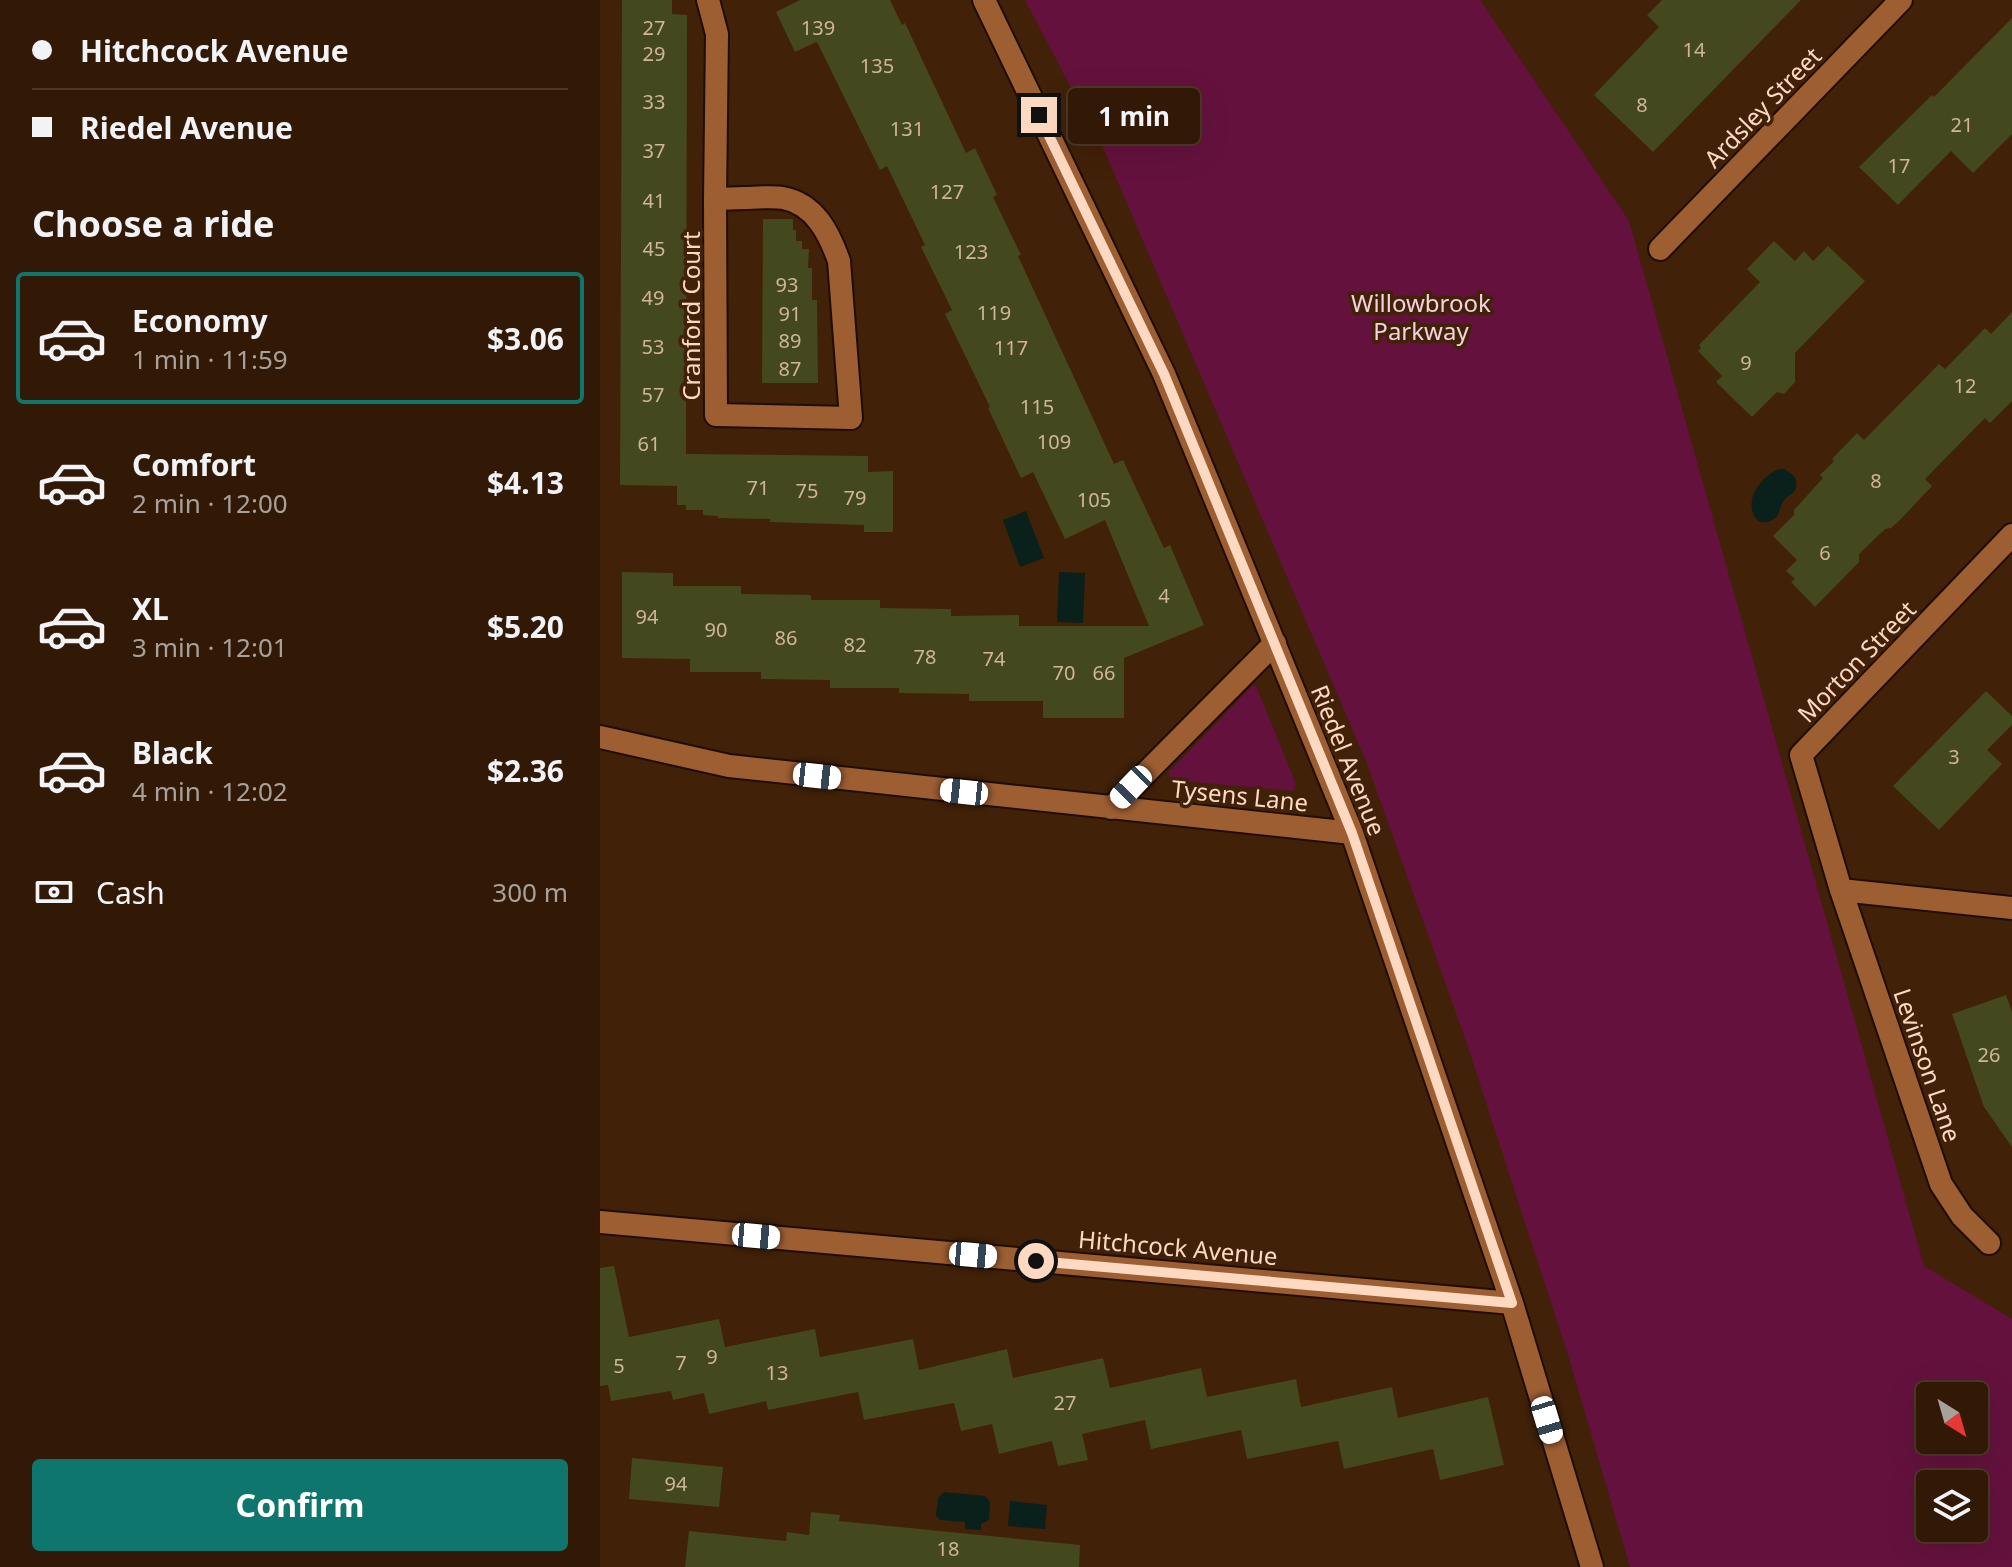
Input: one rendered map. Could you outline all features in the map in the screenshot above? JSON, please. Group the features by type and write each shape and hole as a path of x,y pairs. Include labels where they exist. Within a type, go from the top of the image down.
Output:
{"street":[{"name":"Cranford Court","path":"708,0 717,34 715,199 716,415 851,418 839,261 821,222 803,205 782,198 715,199"},
{"name":"Riedel Avenue","path":"984,0 1164,374 1352,833 1512,1303 1592,1567"},
{"name":"Ardsley Street","path":"1660,249 1901,0"},
{"name":"Morton Street","path":"1841,890 1801,755 2012,535"},
{"path":"1111,808 1275,643"},
{"name":"Tysens Lane","path":"600,737 729,766 1352,833"},
{"path":"1841,890 2012,908"},
{"name":"Levinson Lane","path":"1841,890 1941,1184 1962,1216 1989,1243"},
{"name":"Hitchcock Avenue","path":"600,1222 1512,1303"}],"green space":[{"name":"Willowbrook Parkway","path":"1025,0 1480,0 1629,221 1924,1266 2012,1319 2012,1567 1630,1567 1569,1358 1466,1041 1366,761 1105,152"},
{"path":"1253,685 1257,688 1296,784 1293,791 1172,780 1170,771"}],"water":[{"path":"1779,469 1785,469 1795,477 1795,490 1783,502 1774,519 1759,521 1754,516 1752,498 1765,478"},
{"path":"1026,511 1044,558 1020,567 1003,520"},
{"path":"1059,572 1085,573 1083,623 1057,622"},
{"path":"944,1492 985,1496 990,1502 989,1520 981,1524 981,1530 965,1529 965,1522 940,1520 936,1516 938,1498"},
{"path":"1010,1501 1047,1505 1045,1529 1008,1526"}],"building":[{"path":"622,0 672,0 672,14 687,15 686,454 868,456 868,472 893,471 893,532 864,532 864,525 718,518 703,515 703,510 686,510 686,505 677,505 677,486 620,485"},
{"path":"800,0 890,0 902,25 905,23 966,153 975,148 997,195 993,197 1021,255 1018,256 1114,464 1123,460 1164,548 1170,545 1204,625 1124,658 1124,718 1043,718 1043,701 969,701 969,694 899,693 899,688 830,688 830,680 761,679 761,672 690,672 690,659 622,658 622,572 673,573 673,586 741,586 741,594 811,595 811,600 880,600 880,608 951,609 951,616 1019,615 1019,626 1149,626 1105,520 1065,539 1033,472 1021,478 945,314 952,310 887,166 880,170 818,44 816,42 795,52 776,12"},
{"path":"1662,0 1801,0 1653,152 1594,95 1659,27 1647,15"},
{"path":"2012,18 2012,134 1973,173 1951,151 1898,205 1859,167"},
{"path":"763,219 793,219 796,241 802,241 802,249 809,249 812,300 817,300 818,383 762,383"},
{"path":"1774,241 1795,261 1804,251 1813,261 1828,246 1865,281 1795,353 1795,382 1784,394 1777,392 1752,417 1716,382 1722,376 1698,351 1701,348 1699,345 1760,282 1747,269"},
{"path":"2012,312 2012,401 1990,423 1985,418 1925,479 1932,486 1900,520 1885,529 1859,554 1859,562 1815,607 1791,582 1795,579 1786,571 1797,560 1773,536 1794,515 1794,510 1823,478 1820,475 1834,461 1832,459 1857,433 1864,440 1939,364 1945,369 1985,328 1991,334"},
{"path":"1986,691 2012,716 2012,725 1987,750 2002,764 1939,830 1893,786"},
{"path":"2006,995 2012,1012 2012,1147 1984,1107 1952,1014"},
{"path":"614,1266 629,1337 719,1319 725,1347 815,1329 820,1357 913,1339 919,1370 1007,1349 1013,1378 1103,1358 1110,1388 1201,1368 1207,1397 1296,1379 1301,1407 1392,1387 1398,1418 1488,1397 1504,1465 1440,1480 1433,1449 1344,1469 1338,1441 1247,1459 1241,1430 1151,1449 1145,1420 1082,1434 1088,1460 1058,1466 1052,1441 999,1454 992,1424 961,1431 954,1403 864,1420 858,1392 768,1410 766,1401 709,1414 704,1393 673,1400 671,1391 611,1401 608,1385 600,1386 600,1268"},
{"path":"632,1458 723,1467 719,1507 629,1499"},
{"path":"811,1512 840,1515 839,1521 1080,1545 1079,1567 685,1567 689,1531 786,1541 787,1532 809,1535"}],"route":[{"path":"1036,1261 1512,1303 1352,833 1164,374 1039,115"}]}
